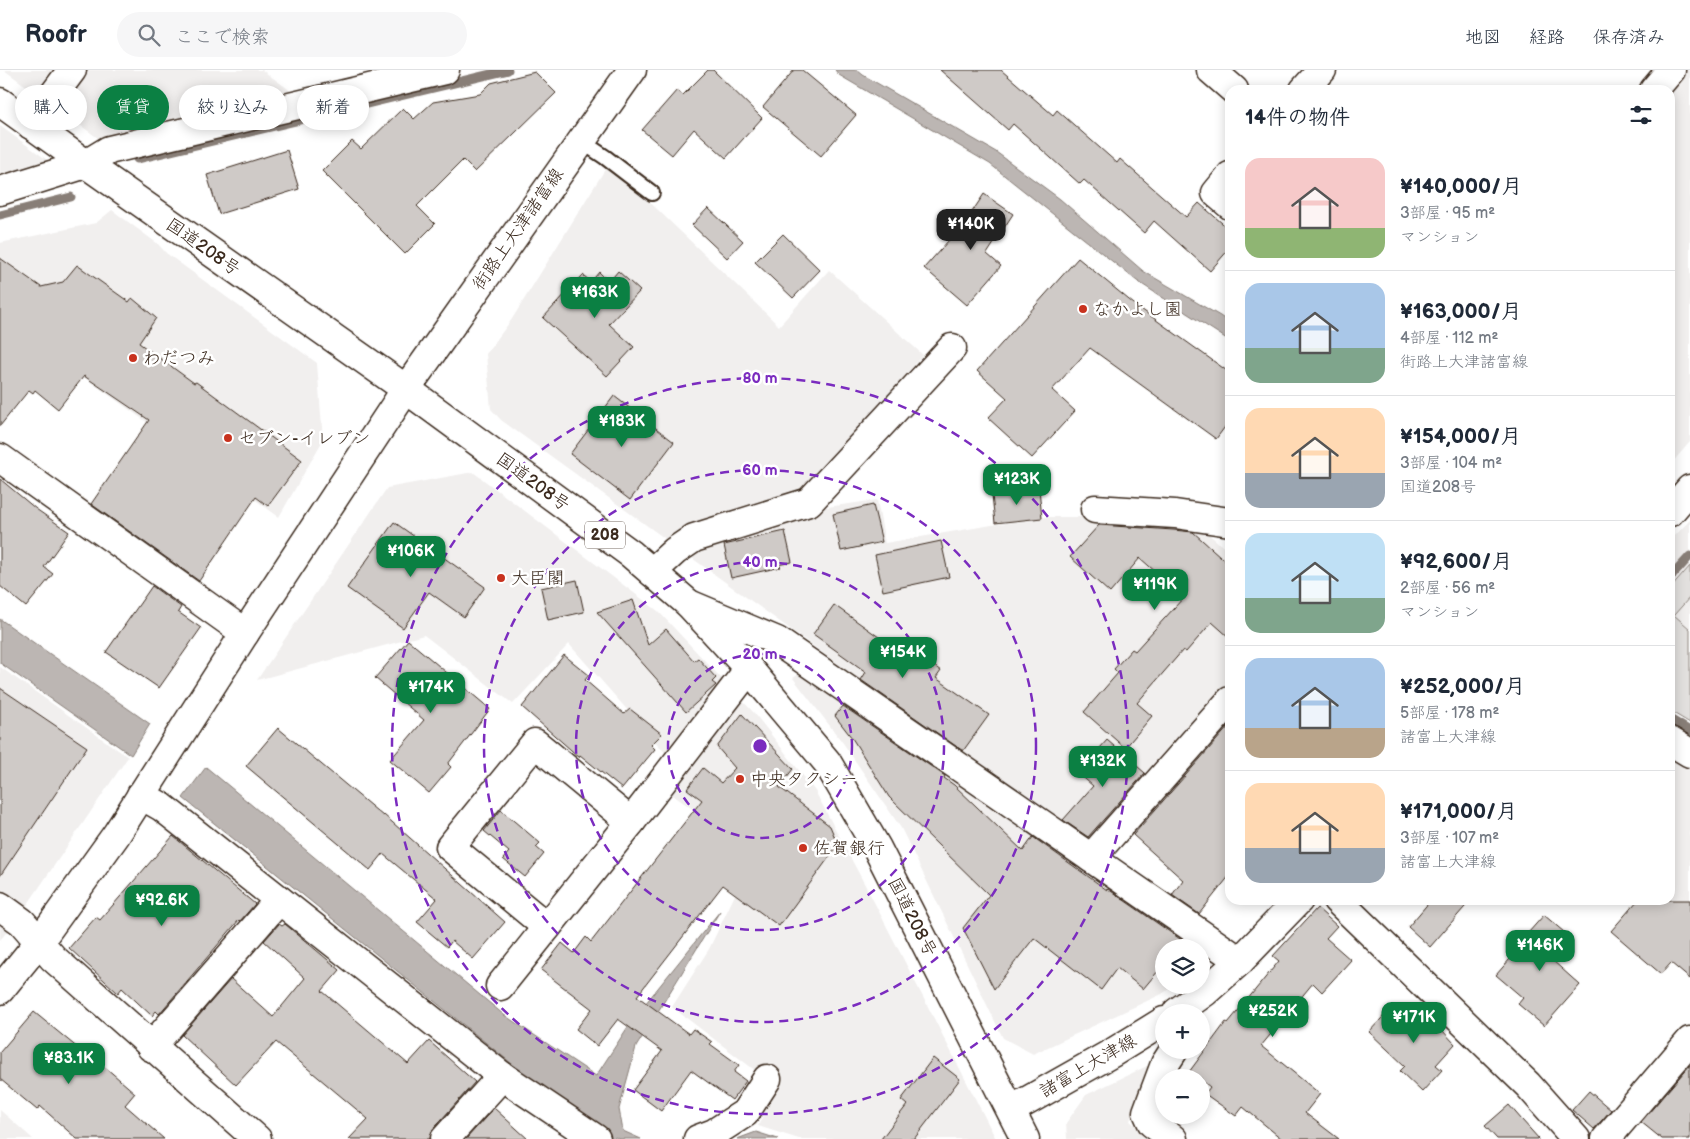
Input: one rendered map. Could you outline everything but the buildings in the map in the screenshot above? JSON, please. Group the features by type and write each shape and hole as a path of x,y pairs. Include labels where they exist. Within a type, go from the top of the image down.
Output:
{"main road":[{"path":"61,85 72,70"},
{"path":"0,191 86,164 109,150 445,70"},
{"path":"1211,70 1228,85"},
{"path":"1308,85 1322,70"},
{"path":"1658,85 1671,70"},
{"name":"街路上大津諸富線","path":"0,990 39,942 116,835 245,632 406,389 627,72"},
{"name":"国道208号","path":"0,102 15,114"},
{"name":"国道208号","path":"37,130 406,389 631,554 689,604 749,669 827,762 877,848 1025,1139"},
{"path":"1225,182 1216,193 1225,200"},
{"path":"652,572 675,551 694,538 809,502 952,348"},
{"path":"0,458 245,632"},
{"path":"1675,506 1690,489"},
{"path":"1095,509 1175,514 1225,521"},
{"path":"689,604 777,642 1240,961"},
{"path":"500,986 631,822 749,669"},
{"path":"1091,858 1225,707"},
{"path":"547,927 450,847 535,742 631,822"},
{"path":"1675,743 1690,753"},
{"path":"141,795 162,807 502,1076 596,1139"},
{"path":"151,1046 279,900"},
{"path":"1188,1004 1240,961 1294,905"},
{"path":"1342,905 1528,1085 1576,1139"},
{"path":"0,906 22,922 53,958 257,1139"},
{"name":"諸富上大津線","path":"1011,1110 1155,1027"},
{"path":"1606,1139 1690,1041"},
{"path":"1168,1059 1147,1112 1152,1123 1172,1139"},
{"path":"446,1139 502,1076"},
{"path":"698,1139 714,1133 745,1113 767,1079"}],"lane":[{"path":"580,141 605,157 652,193"}],"shaded area":[{"path":"4,70 262,70 283,85 179,85 179,130 219,130 120,154 87,130 87,85 25,85"},
{"path":"835,70 857,70 996,152 1060,199 1143,271 1225,320 1225,338 1137,281 990,164 839,75"},
{"path":"1680,70 1690,70 1690,442 1675,459 1675,85 1672,85"},
{"path":"287,88 297,95 297,111 287,113"},
{"path":"0,126 71,177 0,199"},
{"path":"609,163 779,326 829,270 923,355 836,453 813,509 877,500 885,543 1046,517 1194,521 1225,549 1225,693 1090,846 501,420 491,409 486,354 512,319"},
{"path":"112,210 158,244 166,253 317,363 323,440 279,517 0,317 0,243 96,223"},
{"path":"473,472 658,611 755,714 815,791 996,1139 799,1139 758,1126 777,1087 672,1007 709,949 755,853 667,791 683,773 569,644 513,704 424,635 257,680 387,488"},
{"path":"1690,520 1690,723 1675,714 1675,536"},
{"path":"1690,566 1690,597 1675,614 1675,583"},
{"path":"1675,616 1690,629 1690,723 1675,714"},
{"path":"0,619 150,724 131,755 0,663"},
{"path":"0,667 128,757 17,920 0,940"},
{"path":"807,669 1202,939 1155,939 1155,994 1162,994 1033,1054 1003,1038 901,828 843,743 793,678"},
{"path":"1675,750 1690,760 1690,924 1674,905"},
{"path":"206,767 504,1015 596,1076 633,1019 720,911 636,1047 619,1109 623,1131 641,1139 619,1139 615,1137 613,1139 567,1139 576,1108 522,1072 183,798"},
{"path":"1210,945 1218,950 1210,956"},
{"path":"1149,1065 1130,1121 1153,1139 1067,1139 1066,1123 1086,1095"},
{"path":"0,1110 33,1139 0,1139"},
{"path":"756,1132 778,1139 737,1139"}],"waterway":[{"path":"137,159 508,70"},
{"path":"0,215 71,197"},
{"path":"1675,572 1690,556"},
{"path":"1675,722 1690,731"}],"place":[{"name":"なかよし園","path":"1083,309"},
{"name":"わだつみ","path":"133,358"},
{"name":"セブン-イレブン","path":"228,438"},
{"name":"大臣閣","path":"501,578"},
{"name":"中央タクシー","path":"740,779"},
{"name":"佐賀銀行","path":"803,848"}]}
